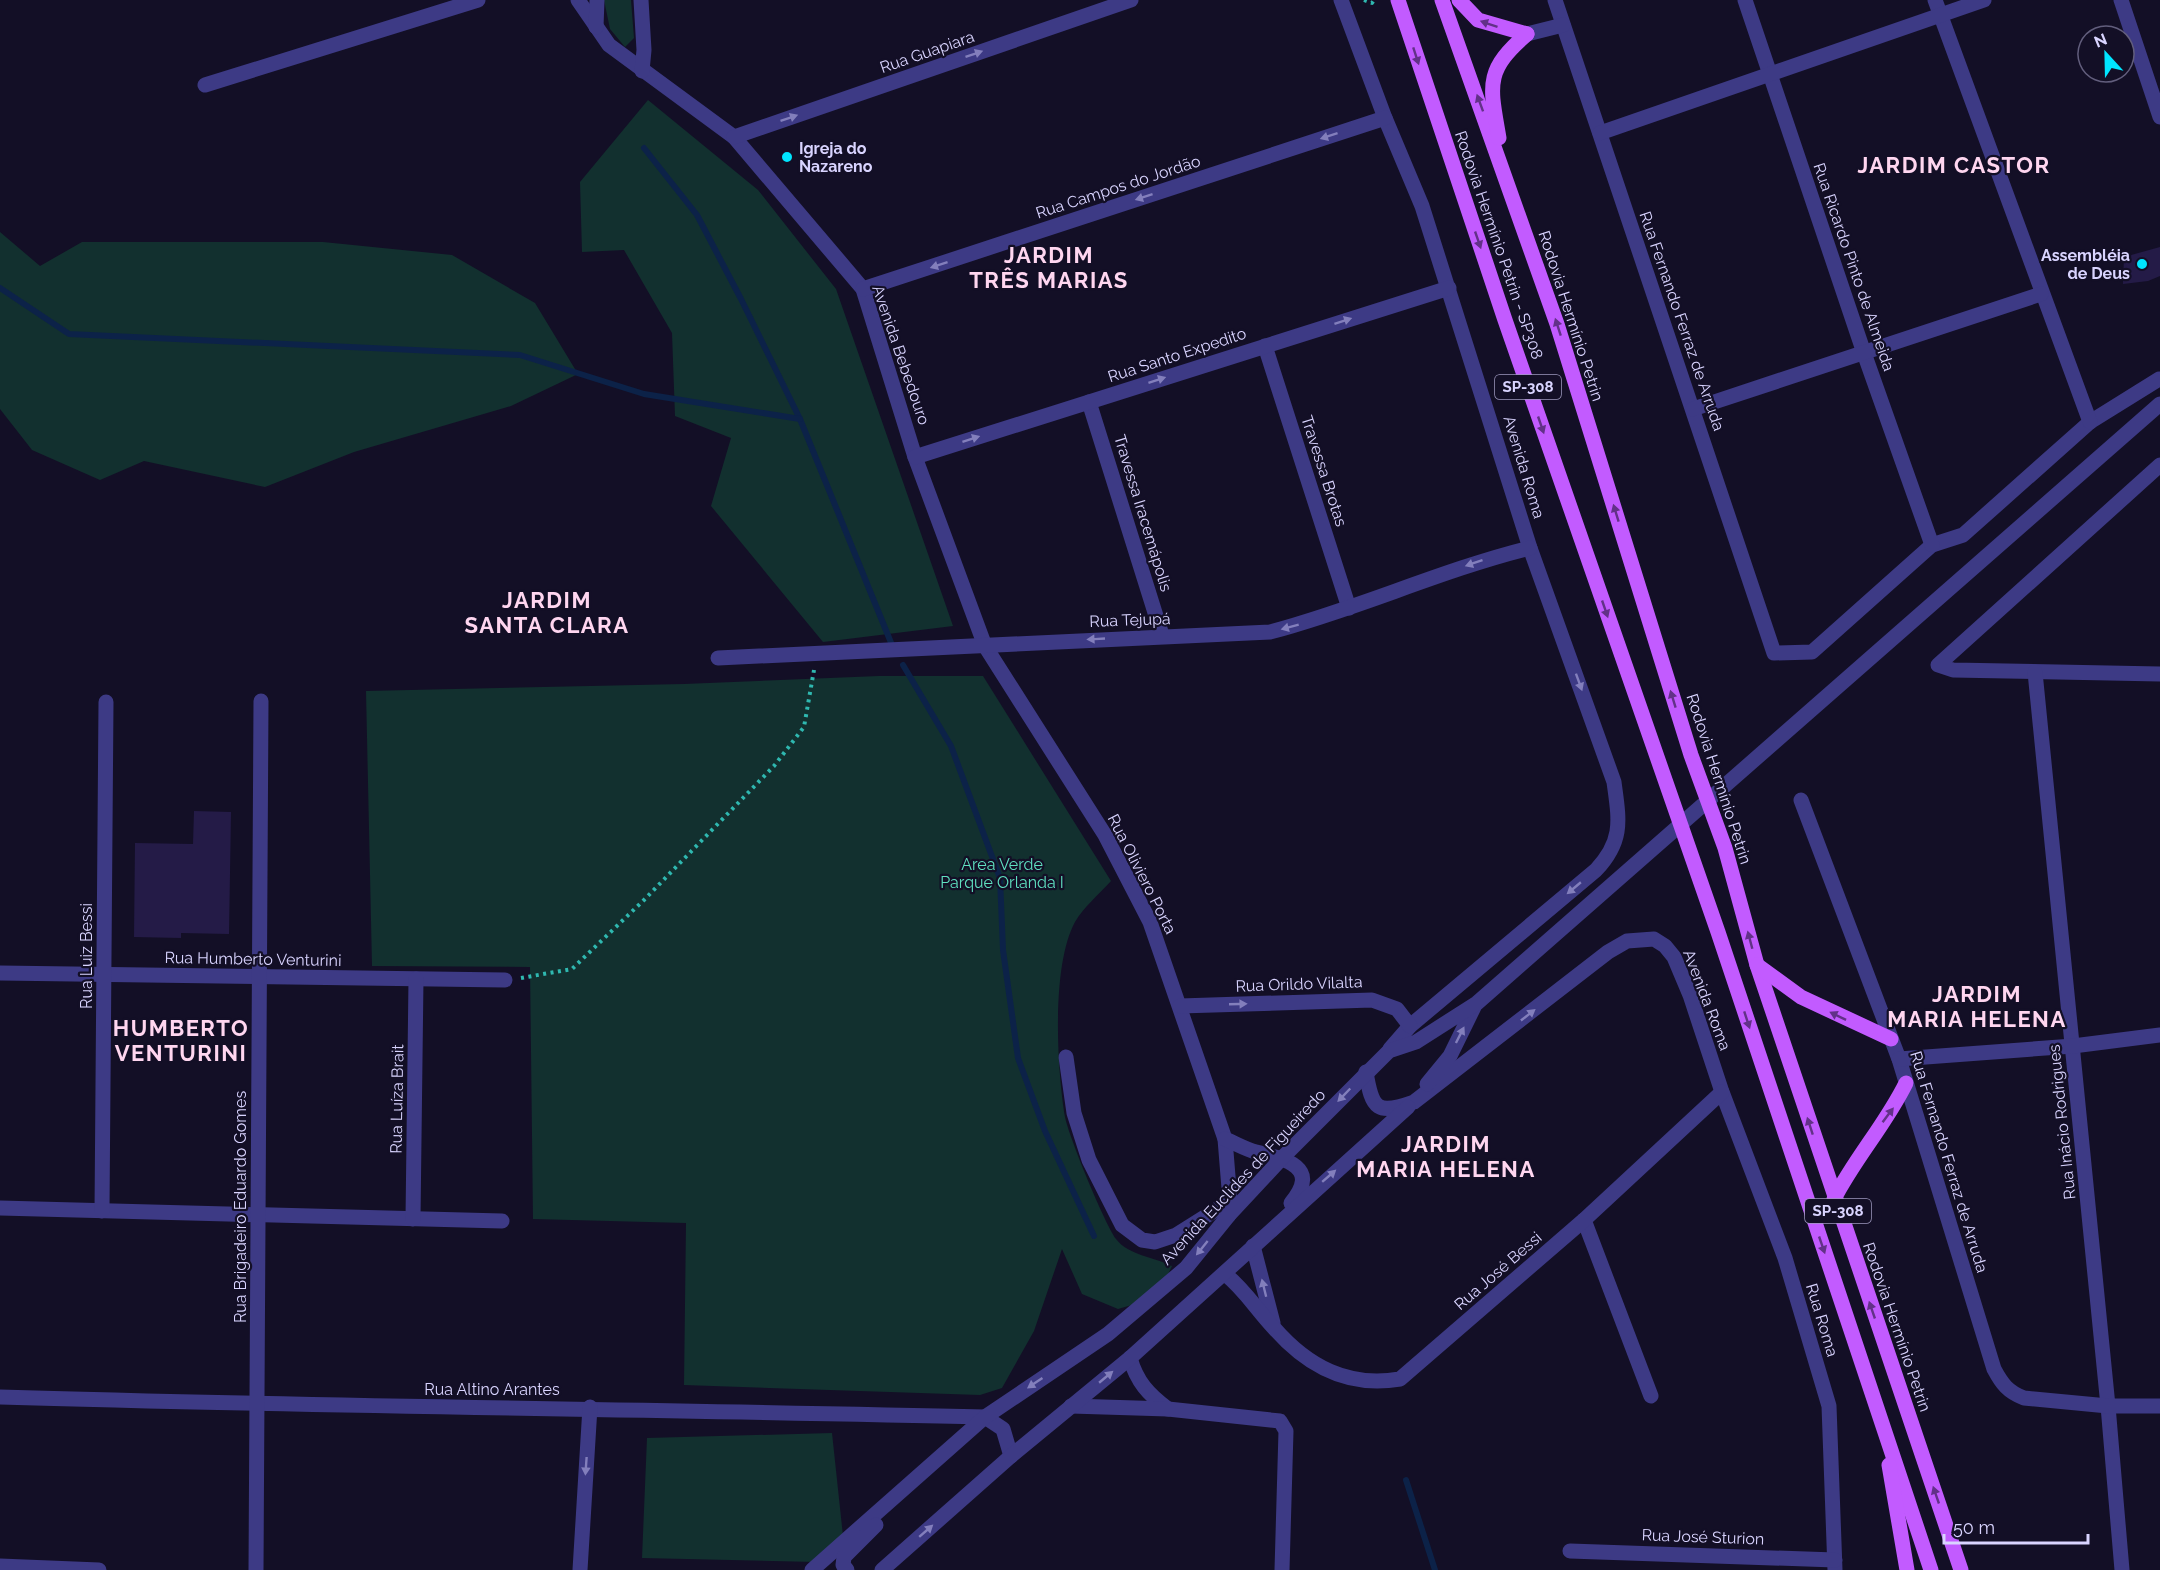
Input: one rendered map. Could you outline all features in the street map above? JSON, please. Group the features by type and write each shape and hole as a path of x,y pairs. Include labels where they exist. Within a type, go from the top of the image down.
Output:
{"main road":[{"name":"Rodovia Hermínio Petrin - SP308","path":"1398,0 1880,1412"},
{"name":"Rodovia Hermínio Petrin","path":"1442,0 1557,324 1691,755 1725,848 1756,965 1961,1570"},
{"path":"1459,0 1478,20 1527,34"},
{"path":"1509,188 1492,82 1496,66 1506,52 1527,34"},
{"path":"1756,965 1801,998 1891,1039"},
{"path":"1834,1199 1848,1171 1894,1107 1906,1083"},
{"path":"1880,1412 1907,1570"},
{"name":"SP-308","path":"1880,1412 1931,1570"}],"street":[{"path":"205,85 478,0"},
{"name":"Avenida Bebedouro","path":"578,0 609,45 734,137 863,290 915,457 985,646"},
{"path":"596,27 597,0"},
{"path":"641,0 644,50 642,71"},
{"name":"Rua Guapiara","path":"734,137 1131,0"},
{"name":"Avenida Roma","path":"1341,0 1385,118 1422,206 1530,548 1614,782 1619,820 1618,836 1613,846"},
{"name":"Rua Fernando Ferraz de Arruda","path":"1555,0 1774,653 1812,652 1932,545"},
{"name":"Rua Ricardo Pinto de Almeida","path":"1745,0 1864,353 1932,545"},
{"path":"1935,0 2041,294 2090,422"},
{"path":"1600,133 1984,0"},
{"path":"2121,0 2160,117"},
{"path":"1527,34 1563,24"},
{"name":"Rua Campos do Jordão","path":"863,290 1385,118"},
{"name":"Rua Santo Expedito","path":"915,457 1449,288"},
{"path":"1693,409 2041,294"},
{"name":"Travessa Brotas","path":"1265,346 1349,608"},
{"path":"1932,545 1963,535 2090,422 2160,379"},
{"path":"2160,379 2160,392"},
{"name":"Travessa Iracemápolis","path":"1089,402 1162,636"},
{"path":"882,1570 1011,1456 1130,1358 1414,1102 1450,1056 1477,1003 2160,404"},
{"path":"2160,465 1938,665 1953,670 2160,674"},
{"name":"Rua Tejupá","path":"718,658 817,655 1162,636 1208,637 1270,632 1349,608 1485,560 1530,548"},
{"name":"Rua Oliviero Porta","path":"985,646 1105,835 1150,922 1225,1139 1229,1208"},
{"name":"Rua Inácio Rodrigues","path":"2035,672 2108,1406 2122,1570"},
{"name":"Rua Brigadeiro Eduardo Gomes","path":"256,1570 261,701"},
{"name":"Rua Luiz Bessi","path":"102,1211 106,702"},
{"name":"Rua Fernando Ferraz de Arruda","path":"1801,800 1899,1059 1994,1369 2002,1384 2024,1398 2108,1406"},
{"name":"Avenida Euclides de Figueiredo","path":"812,1570 985,1417 1108,1334 1186,1268 1229,1208 1389,1051 1410,1026 1596,870 1613,846"},
{"name":"Avenida Roma","path":"1414,1102 1608,952 1627,941 1641,938 1654,939 1665,946 1674,957 1722,1092"},
{"name":"Rua Humberto Venturini","path":"0,973 505,980"},
{"name":"Rua Luíza Brait","path":"413,1219 416,979"},
{"name":"Rua Orildo Vilalta","path":"1180,1006 1372,1000 1396,1010 1410,1026"},
{"name":"Avenida Euclides de Figueiredo","path":"1389,1051 1416,1042 1477,1003"},
{"path":"1899,1059 2073,1046 2160,1035"},
{"path":"1065,1057 1074,1113 1089,1160 1122,1225 1142,1240 1155,1242 1176,1235 1229,1208"},
{"path":"1366,1072 1370,1095 1376,1107 1384,1110 1395,1109 1414,1102"},
{"name":"Rua José Bessi","path":"1225,1274 1244,1289 1274,1329 1309,1361 1329,1372 1365,1383 1400,1379 1584,1220 1722,1092"},
{"name":"Rua Roma","path":"1722,1092 1785,1258 1829,1406 1835,1565"},
{"path":"1225,1139 1253,1151 1283,1157 1297,1167 1302,1174 1300,1192 1276,1224"},
{"path":"0,1208 502,1221"},
{"path":"1584,1220 1651,1396"},
{"path":"1253,1246 1274,1329"},
{"path":"1130,1358 1136,1378 1149,1395 1167,1409"},
{"name":"Rua Altino Arantes","path":"0,1397 257,1405 590,1407 985,1417"},
{"path":"2108,1406 2160,1406"},
{"path":"580,1570 590,1407"},
{"path":"1071,1407 1167,1409 1280,1421 1286,1431 1282,1570"},
{"path":"985,1417 1003,1429 1011,1456"},
{"path":"847,1570 843,1565 844,1557 899,1502 918,1474"},
{"name":"Rua José Sturion","path":"1570,1551 1835,1565"},
{"path":"0,1566 99,1570"}],"path":[{"path":"1364,0 1372,3 1374,0"},
{"path":"505,980 572,969 644,900 774,766 804,727 817,655"}],"green space":[{"path":"604,0 631,0 634,38 625,47 610,29"},
{"path":"648,100 758,190 836,289 953,626 823,642 711,506 731,438 675,416 672,333 624,250 582,252 580,182"},
{"path":"0,232 40,266 82,242 323,242 452,255 535,303 578,374 511,406 354,452 265,487 144,461 100,480 32,450 0,409"},
{"name":"Area Verde Parque Orlanda I","path":"879,676 983,676 1111,881 1075,922 1067,941 1062,964 1058,1046 1065,1117 1088,1179 1116,1239 1127,1249 1172,1266 1160,1291 1149,1300 1118,1309 1082,1294 1062,1249 1034,1331 1002,1388 980,1395 684,1385 686,1223 533,1219 530,967 372,966 366,691 684,684"},
{"path":"832,1433 843,1536 816,1562 642,1558 647,1438"}],"building":[{"name":"Assembléia de Deus","path":"2160,247 2160,276 2148,281 2123,284 2124,257"},
{"path":"194,811 231,812 229,934 181,933 181,938 134,937 135,843 193,844"}],"waterway":[{"path":"644,148 697,215 741,299 800,419 894,650"},
{"path":"0,288 69,334 520,355 644,394 800,419"},
{"path":"903,665 951,746 1000,878 1003,950 1018,1058 1045,1131 1094,1236"},
{"path":"1406,1480 1435,1570"}],"place":[{"name":"Igreja do Nazareno","path":"787,157"},
{"name":"Assembléia de Deus","path":"2142,264"}],"district":[{"name":"JARDIM CASTOR","path":"1954,165"},
{"name":"JARDIM TRÊS MARIAS","path":"1049,268"},
{"name":"JARDIM SANTA CLARA","path":"547,612"},
{"name":"JARDIM MARIA HELENA","path":"1977,1006"},
{"name":"HUMBERTO VENTURINI","path":"181,1040"},
{"name":"JARDIM MARIA HELENA","path":"1446,1156"}]}
